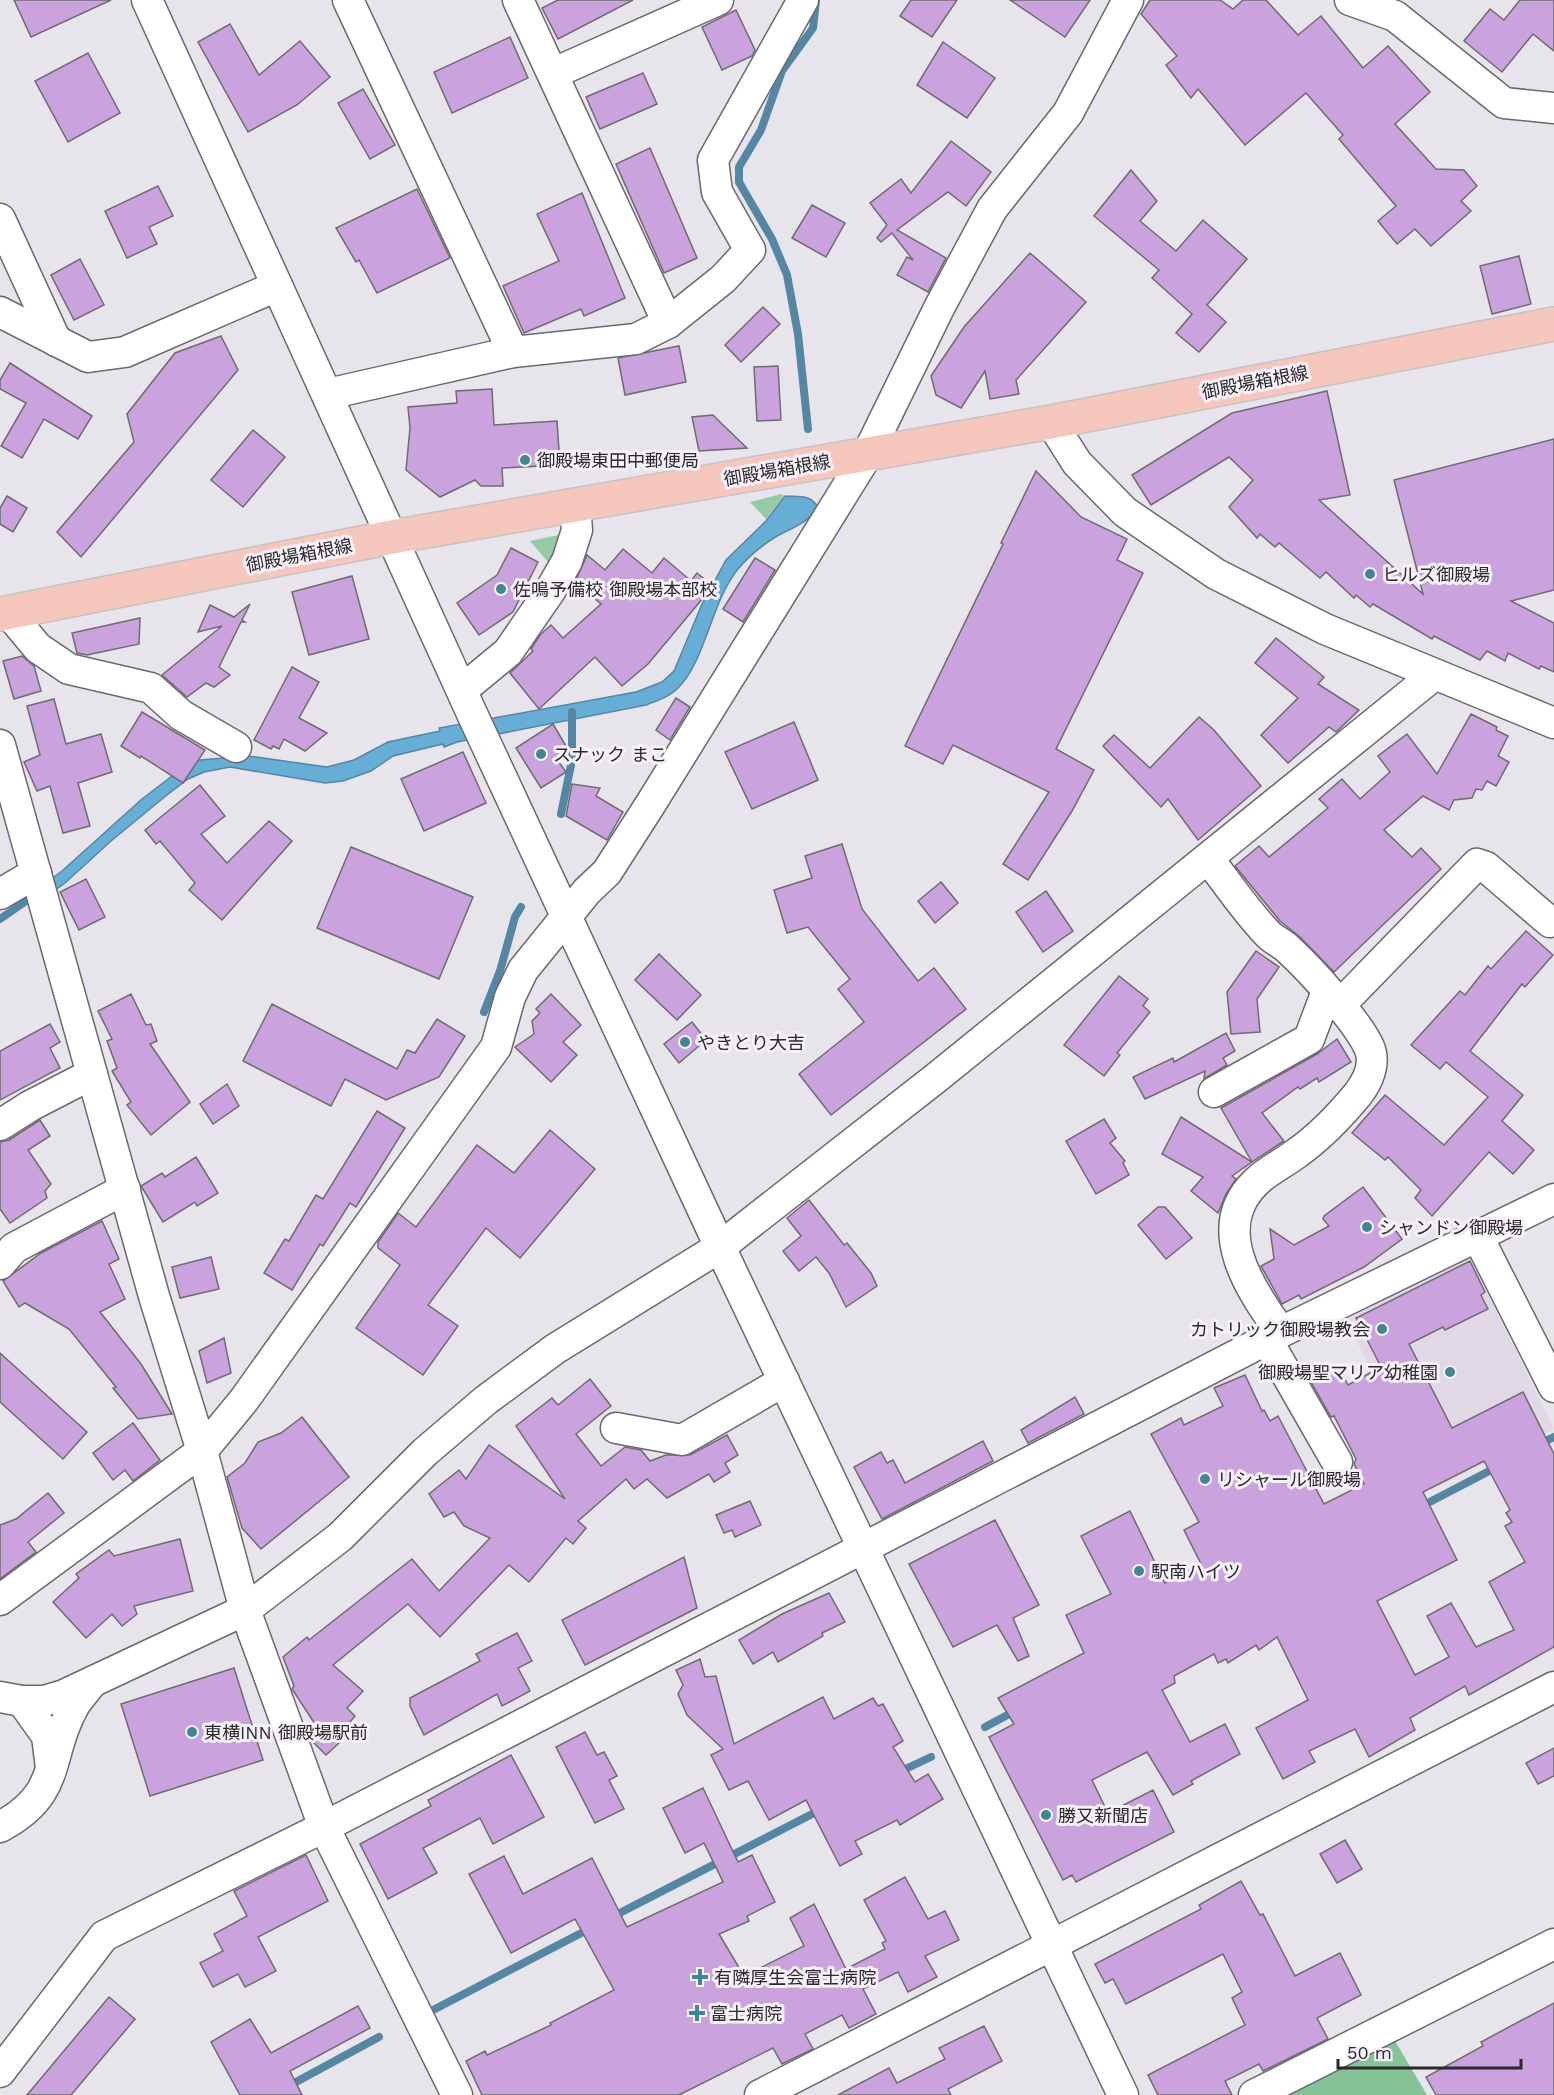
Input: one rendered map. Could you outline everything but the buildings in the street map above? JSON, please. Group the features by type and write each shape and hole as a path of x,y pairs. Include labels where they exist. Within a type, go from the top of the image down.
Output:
{"main road":[{"name":"御殿場箱根線","path":"4,613 392,537 1051,422 1554,324"}],"street":[{"path":"147,0 479,729 720,1247 1123,2095"},
{"path":"348,0 513,352"},
{"path":"518,0 669,322"},
{"path":"554,73 718,0"},
{"path":"328,394 513,352 636,339 669,322 723,279 750,250 717,192 713,160 803,0"},
{"path":"0,1600 202,1451 244,1400 496,1047 510,997 523,970 566,915 607,872 867,455 939,308 992,209 1068,113 1128,0"},
{"path":"1350,0 1398,8 1504,103 1554,108"},
{"path":"0,219 56,341"},
{"path":"0,312 88,357 124,352 277,286"},
{"path":"1051,422 1077,463 1125,512 1216,574 1325,629 1554,723"},
{"path":"462,690 508,652 550,591 567,561 578,530 575,505"},
{"path":"4,613 38,648 69,669 151,688 181,715 236,747"},
{"path":"11,1699 45,1701 92,1682 245,1610 340,1537 424,1452 486,1400 555,1349 720,1247 936,1078 1434,675"},
{"path":"0,745 154,1296 202,1451 245,1610 324,1827 457,2095"},
{"path":"1208,858 1268,935 1288,949 1333,998 1370,1048 1372,1066 1365,1086 1333,1125 1255,1182 1240,1204 1234,1219 1234,1241 1242,1268 1337,1462"},
{"path":"1214,1092 1309,1039 1333,998 1477,864 1486,867 1553,922"},
{"path":"0,894 36,873"},
{"path":"0,1125 30,1106 92,1074"},
{"path":"0,1264 14,1248 125,1190"},
{"path":"0,2072 104,1936 324,1827 1274,1336 1554,1199"},
{"path":"1478,1237 1554,1387"},
{"path":"616,1428 682,1440 784,1382"},
{"path":"0,1827 21,1816 39,1797 51,1774 75,1704 92,1682"},
{"path":"760,2095 1554,1687"},
{"path":"11,1699 47,1736 51,1774"},
{"path":"1254,2095 1554,1944"}],"shaded area":[{"name":"御殿場聖マリア幼稚園","path":"1469,1256 1554,1429 1431,1490 1346,1320"}],"green space":[{"path":"781,494 784,496 766,519 750,502"},
{"path":"563,534 554,569 530,541"},
{"path":"1395,2041 1427,2095 1284,2095"}],"water":[{"path":"785,496 808,498 818,508 804,522 762,547 738,569 721,598 688,676 667,696 646,705 457,742 444,747 443,744 393,756 371,771 343,781 325,783 230,767 204,772 188,779 167,795 65,883 31,907 27,897 62,871 142,799 184,767 200,760 248,756 327,767 354,760 388,742 440,731 439,728 636,692 662,682 674,671 702,604 726,560 766,521"}],"waterway":[{"path":"808,429 798,334 787,275 772,239 739,182 739,167 761,130 782,71 813,28 816,0"},
{"path":"561,814 572,760 572,712"},
{"path":"0,919 36,894"},
{"path":"484,1012 500,971 515,917 521,907"},
{"path":"1539,1444 1554,1437"},
{"path":"1420,1507 1497,1467"},
{"path":"985,1727 1015,1711"},
{"path":"899,1772 931,1757"},
{"path":"612,1917 820,1810"},
{"path":"435,2009 591,1928"},
{"path":"272,2095 379,2037"}],"place":[{"name":"御殿場東田中郵便局","path":"525,460"},
{"name":"ヒルズ御殿場","path":"1370,574"},
{"name":"佐鳴予備校 御殿場本部校","path":"501,589"},
{"name":"スナック まこ","path":"541,754"},
{"name":"やきとり大吉","path":"685,1042"},
{"name":"シャンドン御殿場","path":"1367,1227"},
{"name":"カトリック御殿場教会","path":"1382,1329"},
{"name":"御殿場聖マリア幼稚園","path":"1450,1372"},
{"name":"リシャール御殿場","path":"1205,1479"},
{"name":"駅南ハイツ","path":"1139,1571"},
{"name":"東横INN 御殿場駅前","path":"192,1732"},
{"name":"勝又新聞店","path":"1046,1815"},
{"name":"有隣厚生会富士病院","path":"700,1977"},
{"name":"富士病院","path":"697,2013"}]}
